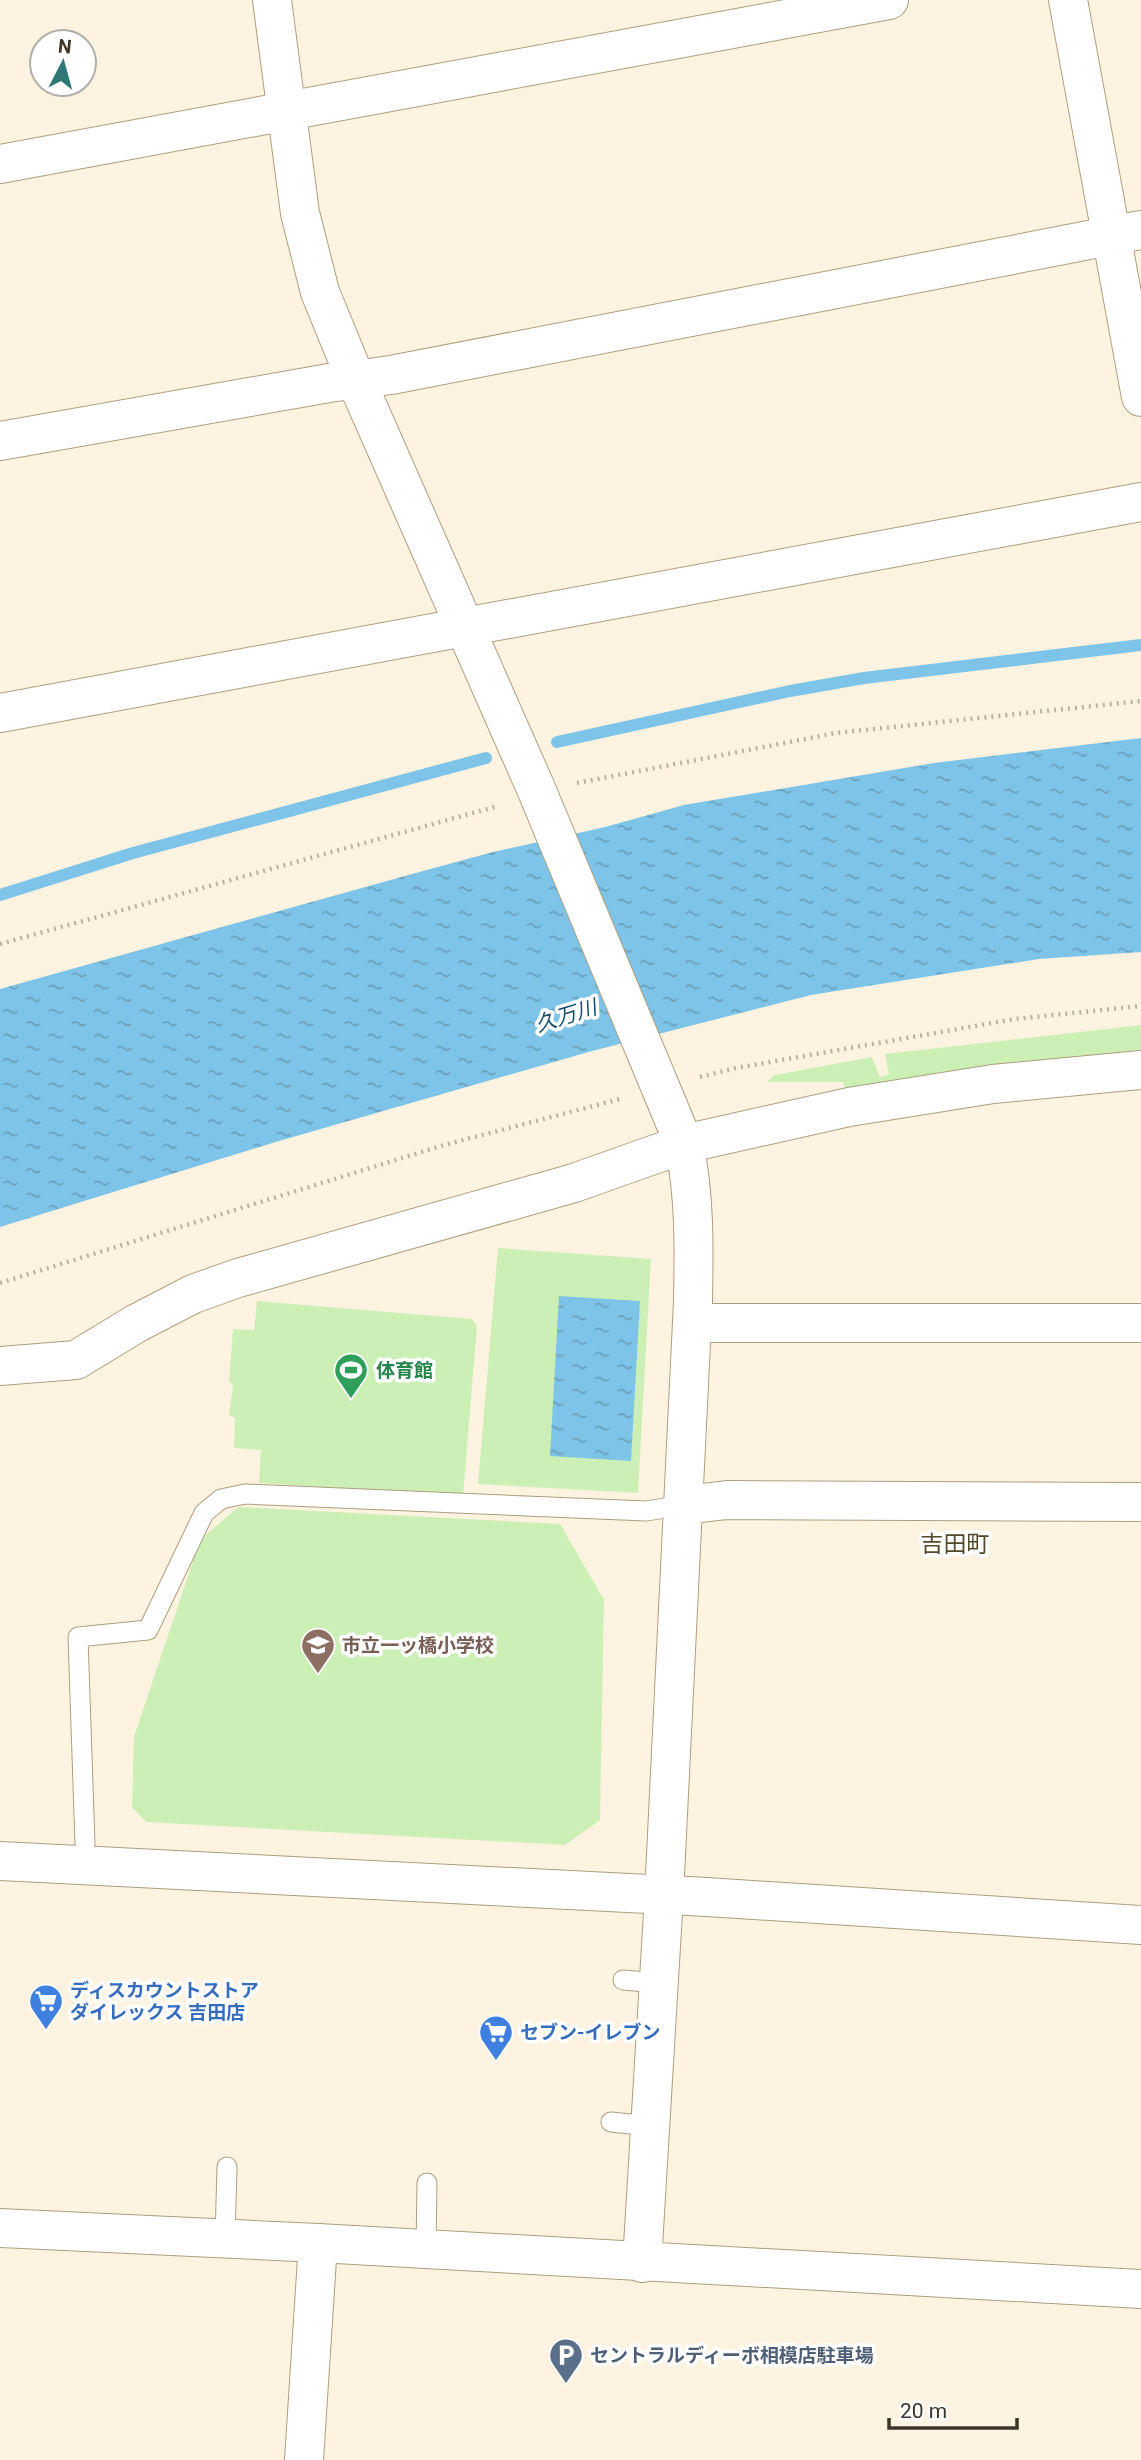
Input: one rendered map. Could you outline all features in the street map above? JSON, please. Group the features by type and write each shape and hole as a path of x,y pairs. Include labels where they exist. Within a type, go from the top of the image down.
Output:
{"street":[{"path":"272,0 300,213 320,292 546,812 684,1144 691,1177 694,1208 692,1323 664,1896 641,1982 650,2126 642,2263"},
{"path":"0,164 890,0"},
{"path":"1068,0 1126,232 1141,397"},
{"path":"0,441 329,383 391,375 1126,232"},
{"path":"0,713 1141,502"},
{"path":"0,1366 76,1360 137,1323 193,1294 574,1183 684,1144 849,1107 993,1084 1141,1070"},
{"path":"692,1323 1141,1323"},
{"path":"684,1505 727,1500 1141,1502"},
{"path":"0,1861 664,1896 1141,1925"},
{"path":"0,2228 318,2243 1141,2290"},
{"path":"304,2460 318,2243"}],"lane":[{"path":"85,1844 78,1637 148,1630 204,1513 221,1499 245,1494 646,1511 684,1505"},
{"path":"611,2122 650,2126"},
{"path":"225,2239 227,2167"},
{"path":"426,2249 427,2183"}],"path":[{"path":"699,1077 736,1068 1015,1019 1141,1006"},
{"path":"0,1283 444,1146 622,1099"}],"green space":[{"path":"1141,1025 1141,1055 848,1096 843,1082 767,1082 775,1075 872,1057 880,1077 889,1074 885,1054"},
{"path":"498,1248 651,1259 638,1493 478,1484"},
{"name":"体育館","path":"257,1301 472,1319 477,1326 463,1496 259,1483 261,1450 234,1448 235,1418 229,1415 233,1385 229,1381 233,1329 254,1330"},
{"path":"238,1507 560,1524 604,1600 600,1820 565,1845 146,1822 132,1807 134,1737 200,1540"}],"water":[{"name":"久万川","path":"1141,738 1141,952 1039,959 811,995 592,1051 279,1141 0,1227 0,989 493,852 605,827 684,805 934,763"},
{"path":"559,1296 640,1301 631,1461 550,1456"}],"waterway":[{"path":"557,742 790,691 864,678 1141,645"},
{"path":"0,895 133,853 486,758"}],"place":[{"name":"体育館","path":"351,1400"},
{"name":"市立一ッ橋小学校","path":"318,1675"},
{"name":"ディスカウントストア ダイレックス 吉田店","path":"46,2031"},
{"name":"セブン-イレブン","path":"496,2062"},
{"name":"セントラルディーボ相模店駐車場","path":"566,2385"}],"district":[{"name":"吉田町","path":"955,1544"}]}
